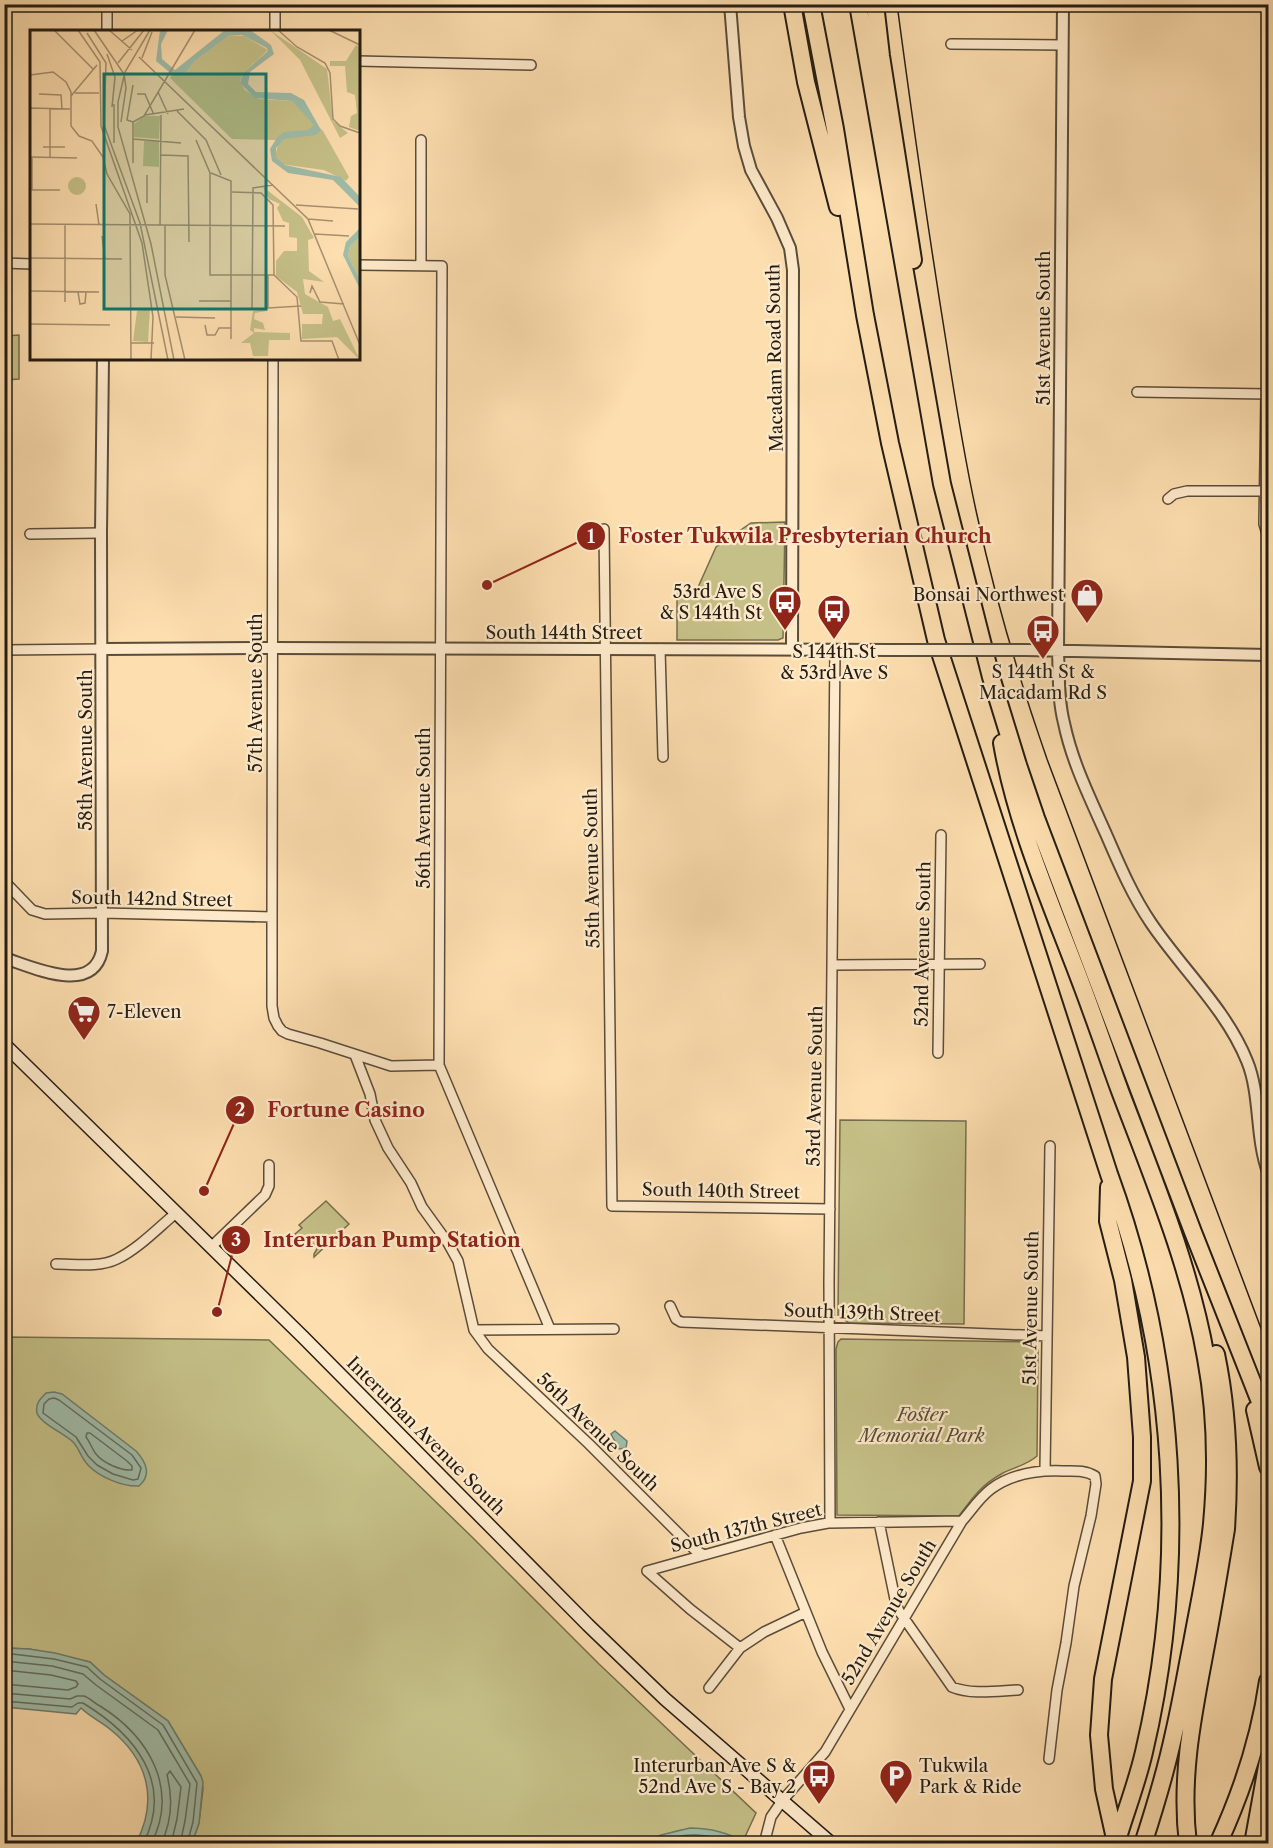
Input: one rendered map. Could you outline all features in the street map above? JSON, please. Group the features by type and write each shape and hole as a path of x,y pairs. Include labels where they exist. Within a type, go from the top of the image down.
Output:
{"highway":[{"path":"792,4 806,82 865,315"},
{"path":"811,4 835,129 865,315 901,496 936,640 1134,1251 1151,1326 1167,1430 1171,1548 1166,1631 1144,1754 1116,1844"},
{"path":"858,4 942,484 991,677 1036,818 1193,1232 1269,1422"},
{"path":"875,4 914,266 920,368"},
{"path":"991,677 1006,769 1022,825 1155,1184 1194,1302 1206,1358 1214,1441 1214,1496 1207,1555 1175,1733 1143,1844"},
{"path":"1109,1174 1108,1221 1123,1280 1136,1357 1142,1437 1142,1481 1103,1680 1099,1736 1104,1790 1116,1844"},
{"path":"1187,1835 1186,1773 1189,1738 1226,1529 1229,1477 1227,1420 1212,1332 1196,1276 1193,1232"},
{"path":"1240,1353 1269,1467"},
{"path":"1218,1844 1254,1746 1269,1680"},
{"path":"1253,1844 1269,1761"}],"main road":[{"name":"Interurban Avenue South","path":"4,1044 328,1362 595,1632 665,1699 832,1844"}],"street":[{"path":"107,4 107,30"},
{"path":"274,30 275,4"},
{"name":"Macadam Road South","path":"730,4 739,117 744,146 751,170 790,248 794,270 792,650"},
{"name":"51st Avenue South","path":"1058,651 1063,4"},
{"path":"951,44 1062,45"},
{"path":"360,60 531,65"},
{"path":"360,265 421,265 421,140"},
{"path":"4,263 30,264"},
{"name":"56th Avenue South","path":"421,265 442,266 439,1065 550,1329"},
{"name":"58th Avenue South","path":"4,958 62,976 82,974 96,965 102,951 103,360"},
{"name":"57th Avenue South","path":"273,360 272,1006 274,1018 282,1031 355,1055"},
{"path":"1137,392 1267,394 1263,491 1264,524 1269,537"},
{"path":"1168,499 1173,494 1186,491 1263,491"},
{"name":"55th Avenue South","path":"604,529 612,1206"},
{"path":"30,534 101,533"},
{"name":"South 144th Street","path":"4,650 272,648 1026,650 1269,655"},
{"path":"660,649 663,757"},
{"name":"53rd Avenue South","path":"830,1523 829,1329 835,650"},
{"path":"1058,651 1059,693 1063,722 1086,789 1130,888 1151,923 1224,1019 1248,1062 1260,1144 1269,1172"},
{"name":"52nd Avenue South","path":"938,1053 941,835"},
{"name":"South 142nd Street","path":"4,881 32,909 45,914 272,917"},
{"path":"833,965 980,964"},
{"path":"355,1055 391,1066 439,1065"},
{"path":"355,1055 370,1094 375,1120 388,1148 411,1183 422,1207 458,1261 474,1330 614,1329"},
{"name":"51st Avenue South","path":"1045,1470 1050,1146"},
{"path":"211,1247 265,1195 270,1182 269,1165"},
{"name":"South 140th Street","path":"612,1206 830,1209"},
{"path":"56,1264 99,1264 116,1260 176,1213"},
{"name":"South 139th Street","path":"670,1306 676,1319 681,1322 1047,1336"},
{"name":"56th Avenue South","path":"474,1330 488,1349 589,1444 695,1550 704,1555"},
{"name":"52nd Avenue South","path":"764,1844 771,1817 825,1752 962,1521 989,1490 1017,1476 1045,1470 1087,1471 1095,1476 1096,1484 1091,1516 1074,1586 1048,1759"},
{"name":"South 137th Street","path":"740,1648 690,1609 647,1571 775,1535 830,1523 962,1521"},
{"path":"879,1522 896,1604 904,1621 951,1687 969,1691 1018,1690"},
{"path":"775,1535 806,1612 850,1710"},
{"path":"708,1688 740,1648 764,1632 806,1612"}],"green space":[{"path":"19,335 19,379 5,380 5,336"},
{"path":"785,522 783,638 778,640 677,640 677,594 695,594 716,547 751,523"},
{"path":"840,1120 966,1121 964,1324 849,1323 838,1315"},
{"path":"4,1200 9,1257 5,1256"},
{"path":"326,1201 349,1224 314,1257 316,1244 305,1244 295,1234 302,1228 299,1225"},
{"path":"5,1337 269,1340 599,1664 756,1813 743,1841 717,1832 694,1829 670,1833 644,1844 192,1843 199,1823 203,1789 201,1776 168,1721 104,1675 90,1662 29,1649 5,1648"},
{"name":"Foster Memorial Park","path":"841,1339 1031,1342 1038,1350 1037,1456 989,1482 973,1497 959,1516 837,1515 836,1349"}],"water":[{"path":"46,1393 62,1394 136,1451 146,1469 143,1482 139,1486 119,1483 98,1473 86,1462 73,1442 39,1417 38,1402"},
{"path":"615,1431 627,1441 626,1448 619,1449 611,1434"},
{"path":"4,1648 55,1653 90,1662 104,1675 168,1721 203,1782 199,1823 192,1843 136,1843 147,1812 148,1797 146,1782 134,1755 111,1730 81,1708 76,1714 5,1707"},
{"path":"690,1828 719,1832 747,1843 644,1843 661,1835"}],"tram line":[{"path":"897,4 960,428 977,515 1000,608 1017,669 1047,759 1268,1347"}],"place":[{"name":"Foster Tukwila Presbyterian Church","path":"487,585"},
{"name":"Bonsai Northwest","path":"1087,624"},
{"name":"53rd Ave S & S 144th St","path":"785,631"},
{"name":"S 144th St & 53rd Ave S","path":"834,640"},
{"name":"S 144th St & Macadam Rd S","path":"1043,660"},
{"name":"7-Eleven","path":"84,1041"},
{"name":"Fortune Casino","path":"204,1191"},
{"name":"Interurban Pump Station","path":"217,1312"},
{"name":"Interurban Ave S & 52nd Ave S - Bay 2","path":"819,1805"},
{"name":"Tukwila Park & Ride","path":"896,1805"}]}
